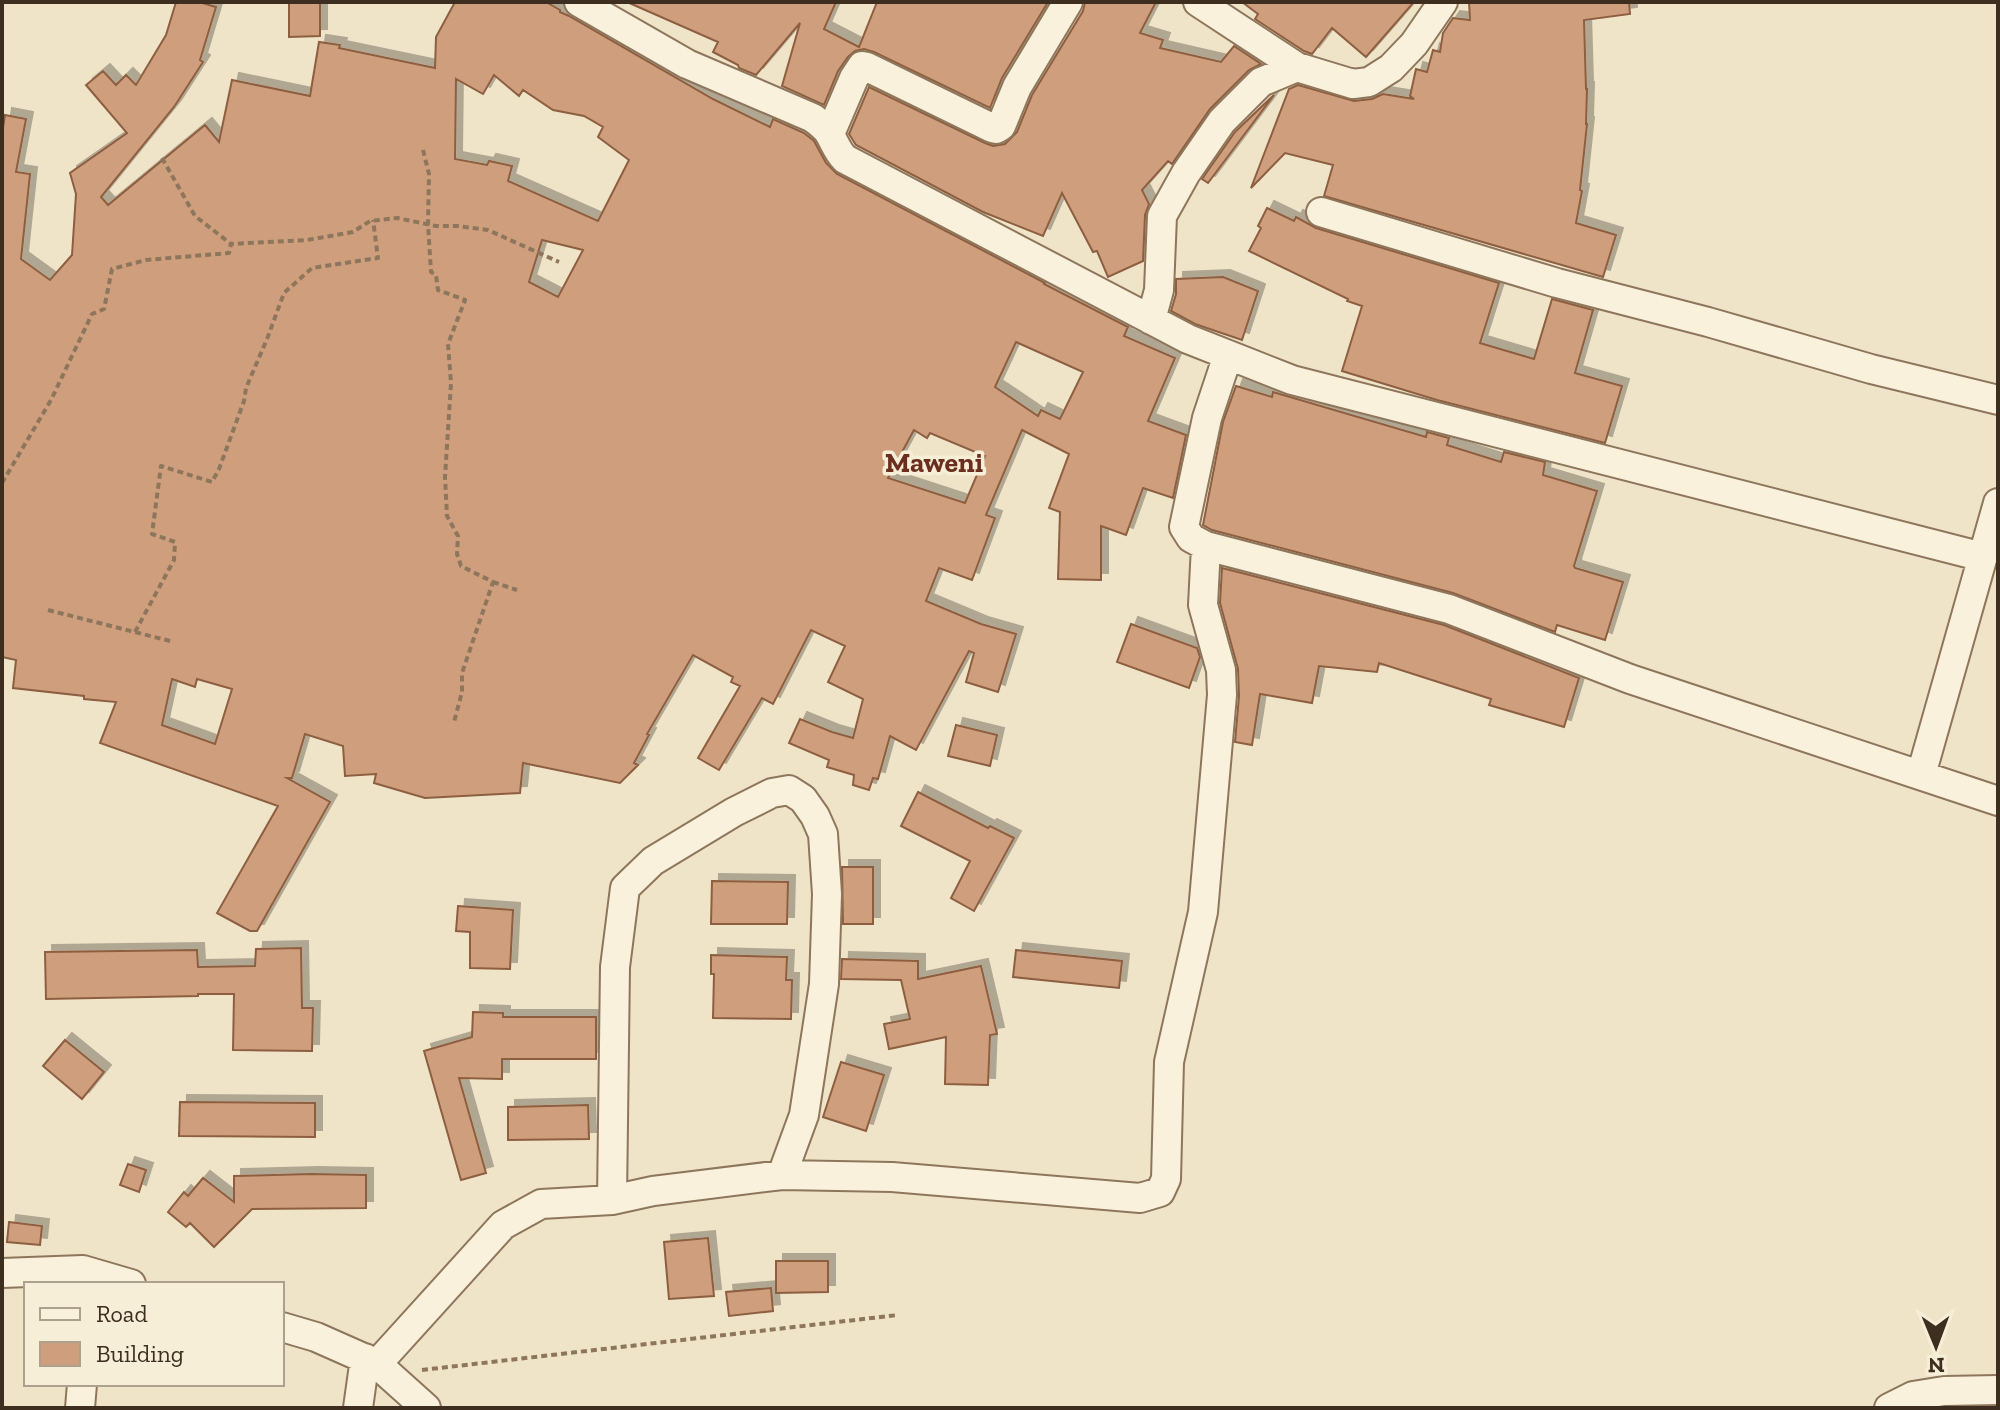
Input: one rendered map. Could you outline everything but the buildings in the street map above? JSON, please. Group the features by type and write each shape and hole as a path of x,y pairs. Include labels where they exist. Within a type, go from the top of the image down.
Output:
{"street":[{"path":"579,2 687,64 813,118 824,126 838,153 845,159 1188,339 1228,355 1292,380 1983,557"},
{"path":"830,134 862,66 992,128 999,128 1023,77 1068,2"},
{"path":"1198,2 1297,67 1353,84 1369,82 1391,68 1414,44 1443,2"},
{"path":"1151,320 1159,290 1162,216 1186,173 1222,121 1261,82 1297,67"},
{"path":"1321,212 1557,283 1871,369 1998,400"},
{"path":"1228,355 1207,418 1184,527 1191,538 1206,546 1449,609 1630,679 1998,801"},
{"path":"1921,775 1998,503"},
{"path":"358,1408 377,1365 503,1225 541,1204 612,1200 653,1191 782,1175 892,1177 1140,1198 1160,1192 1166,1179 1169,1062 1203,912 1222,695 1221,670 1203,605 1206,546"},
{"path":"612,1200 615,967 625,888 653,861 734,812 772,793 789,790 803,799 823,834 827,894 824,984 804,1115 782,1175"},
{"path":"2,1273 83,1270 99,1280"},
{"path":"284,1328 316,1337 377,1365 426,1408"},
{"path":"80,1408 82,1386"},
{"path":"1889,1408 1913,1396 1944,1391 1998,1390"}],"path":[{"path":"423,150 429,174 431,272 436,275 438,290 465,300 448,344 451,383 445,477 447,516 458,536 457,554 461,566 517,590"},
{"path":"162,158 195,216 231,244 307,240 353,232 373,220 397,218 488,230 559,262"},
{"path":"135,632 174,560 175,542 152,534 161,466 212,482 284,293 312,268 378,258 373,220"},
{"path":"2,483 51,400 92,314 104,309 112,269 146,260 229,253 231,244"},
{"path":"454,722 462,692 462,673 493,582"},
{"path":"48,610 174,642"},
{"path":"377,1365 898,1315"}],"district":[{"name":"Maweni","path":"934,462"}]}
